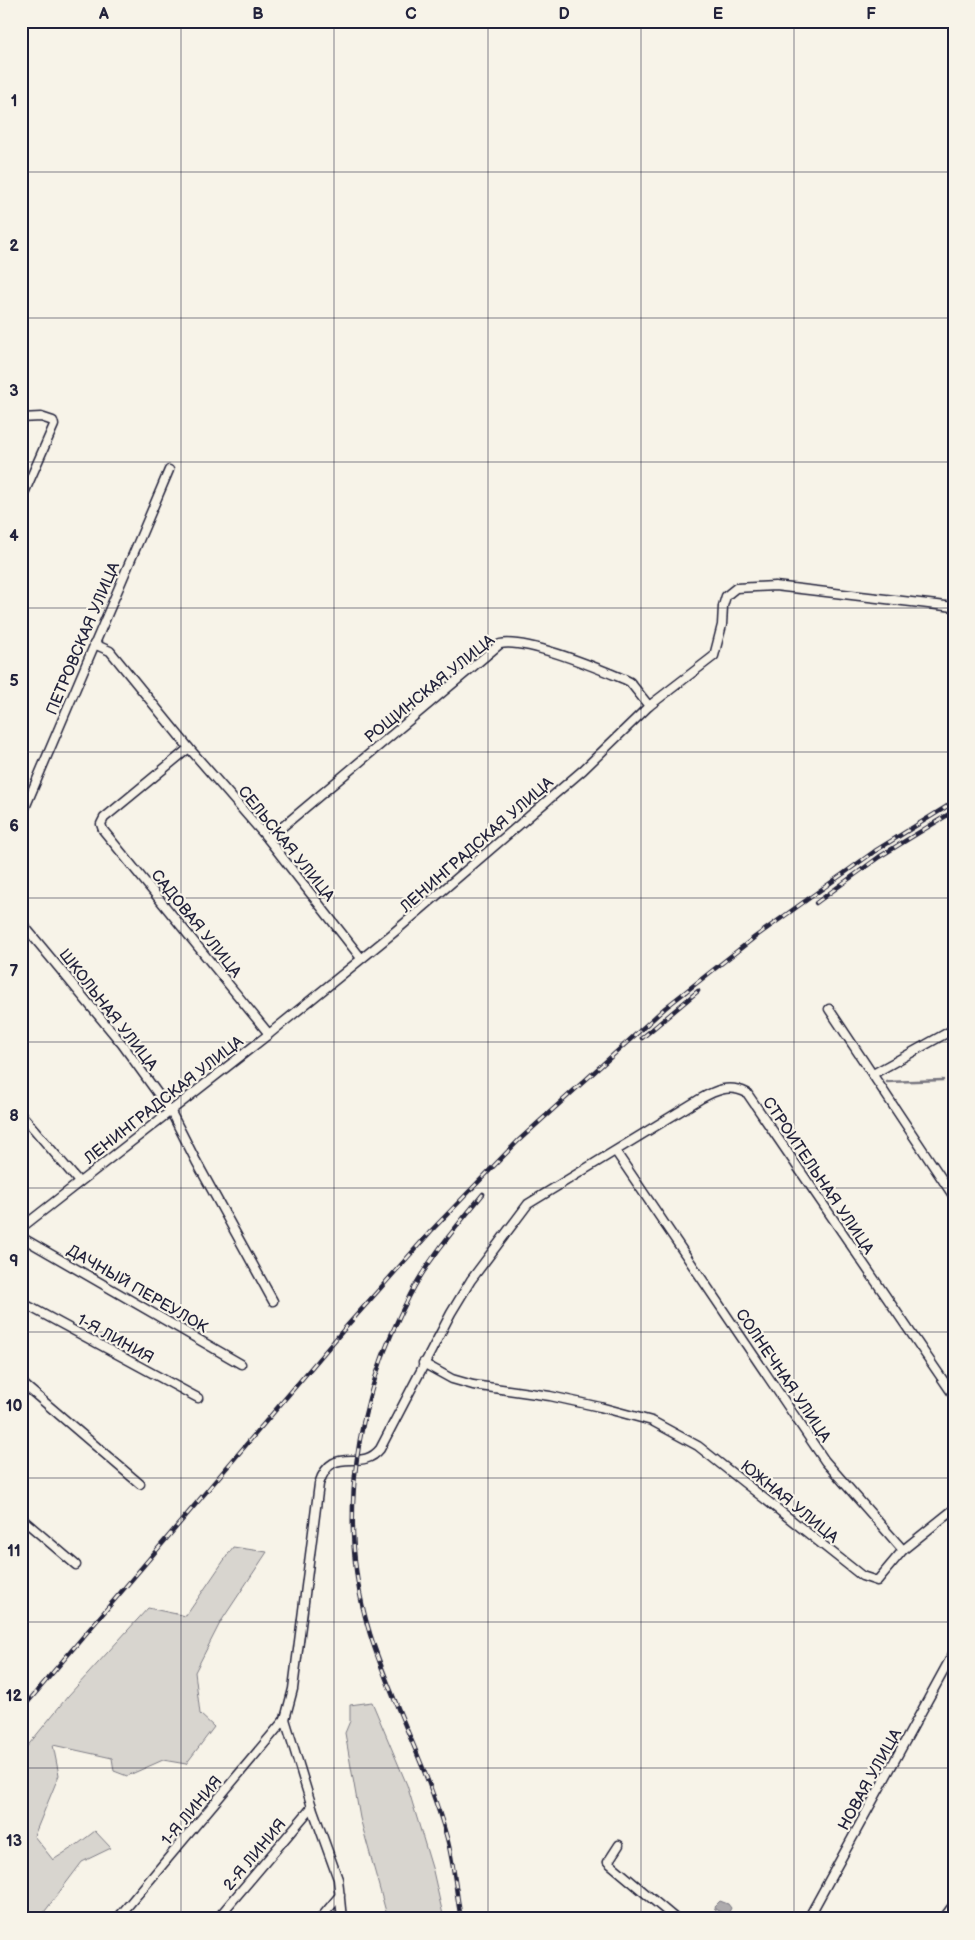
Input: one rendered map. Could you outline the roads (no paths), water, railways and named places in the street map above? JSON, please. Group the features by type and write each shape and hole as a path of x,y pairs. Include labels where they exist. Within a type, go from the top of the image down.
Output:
{"street":[{"path":"21,418 40,417 53,421 54,425 21,500"},
{"name":"ПЕТРОВСКАЯ УЛИЦА","path":"21,816 169,470"},
{"name":"ЛЕНИНГРАДСКАЯ УЛИЦА","path":"21,1228 269,1034 583,770 649,706 714,656 722,625 723,606 726,596 736,588 776,586 954,607"},
{"name":"РОЩИНСКАЯ УЛИЦА","path":"268,840 500,644 508,642 526,644 624,679 630,682 649,706"},
{"name":"СЕЛЬСКАЯ УЛИЦА","path":"94,644 110,651 188,748 268,840 361,958"},
{"name":"САДОВАЯ УЛИЦА","path":"188,748 104,818 102,827 269,1034"},
{"name":"ШКОЛЬНАЯ УЛИЦА","path":"21,922 122,1044 171,1112 273,1301"},
{"path":"829,1009 954,1197"},
{"path":"872,1074 954,1029"},
{"name":"СТРОИТЕЛЬНАЯ УЛИЦА","path":"285,1719 293,1689 318,1484 323,1472 330,1464 341,1460 368,1458 375,1455 389,1432 423,1363 471,1280 528,1204 616,1152 700,1098 729,1087 747,1093 954,1396"},
{"path":"21,1114 79,1182"},
{"name":"СОЛНЕЧНАЯ УЛИЦА","path":"616,1152 825,1461 903,1550"},
{"name":"ДАЧНЫЙ ПЕРЕУЛОК","path":"21,1237 241,1364"},
{"name":"1-Я ЛИНИЯ","path":"21,1302 198,1398"},
{"name":"ЮЖНАЯ УЛИЦА","path":"423,1363 452,1379 473,1385 550,1396 652,1421 698,1446 862,1576 877,1581 903,1550"},
{"path":"21,1382 140,1484"},
{"path":"903,1550 954,1509"},
{"path":"21,1518 76,1565"},
{"name":"НОВАЯ УЛИЦА","path":"808,1919 954,1652"},
{"path":"285,1719 312,1806 338,1879 342,1919"},
{"name":"1-Я ЛИНИЯ","path":"117,1919 285,1719"},
{"name":"2-Я ЛИНИЯ","path":"217,1919 312,1806"},
{"path":"619,1845 608,1862 676,1919"},
{"path":"320,1919 340,1895"},
{"path":"943,1919 954,1904"}],"waterway":[{"path":"887,1082 943,1080"}],"railway":[{"path":"21,1710 346,1327 431,1231 518,1141 665,1008 755,937 875,851 954,802"},
{"path":"816,903 879,857 954,811"},
{"path":"642,1038 698,991"},
{"path":"461,1919 447,1838 439,1812 370,1634 359,1591 354,1548 353,1504 364,1418 376,1376 391,1335 410,1295 426,1268 483,1194"}]}
